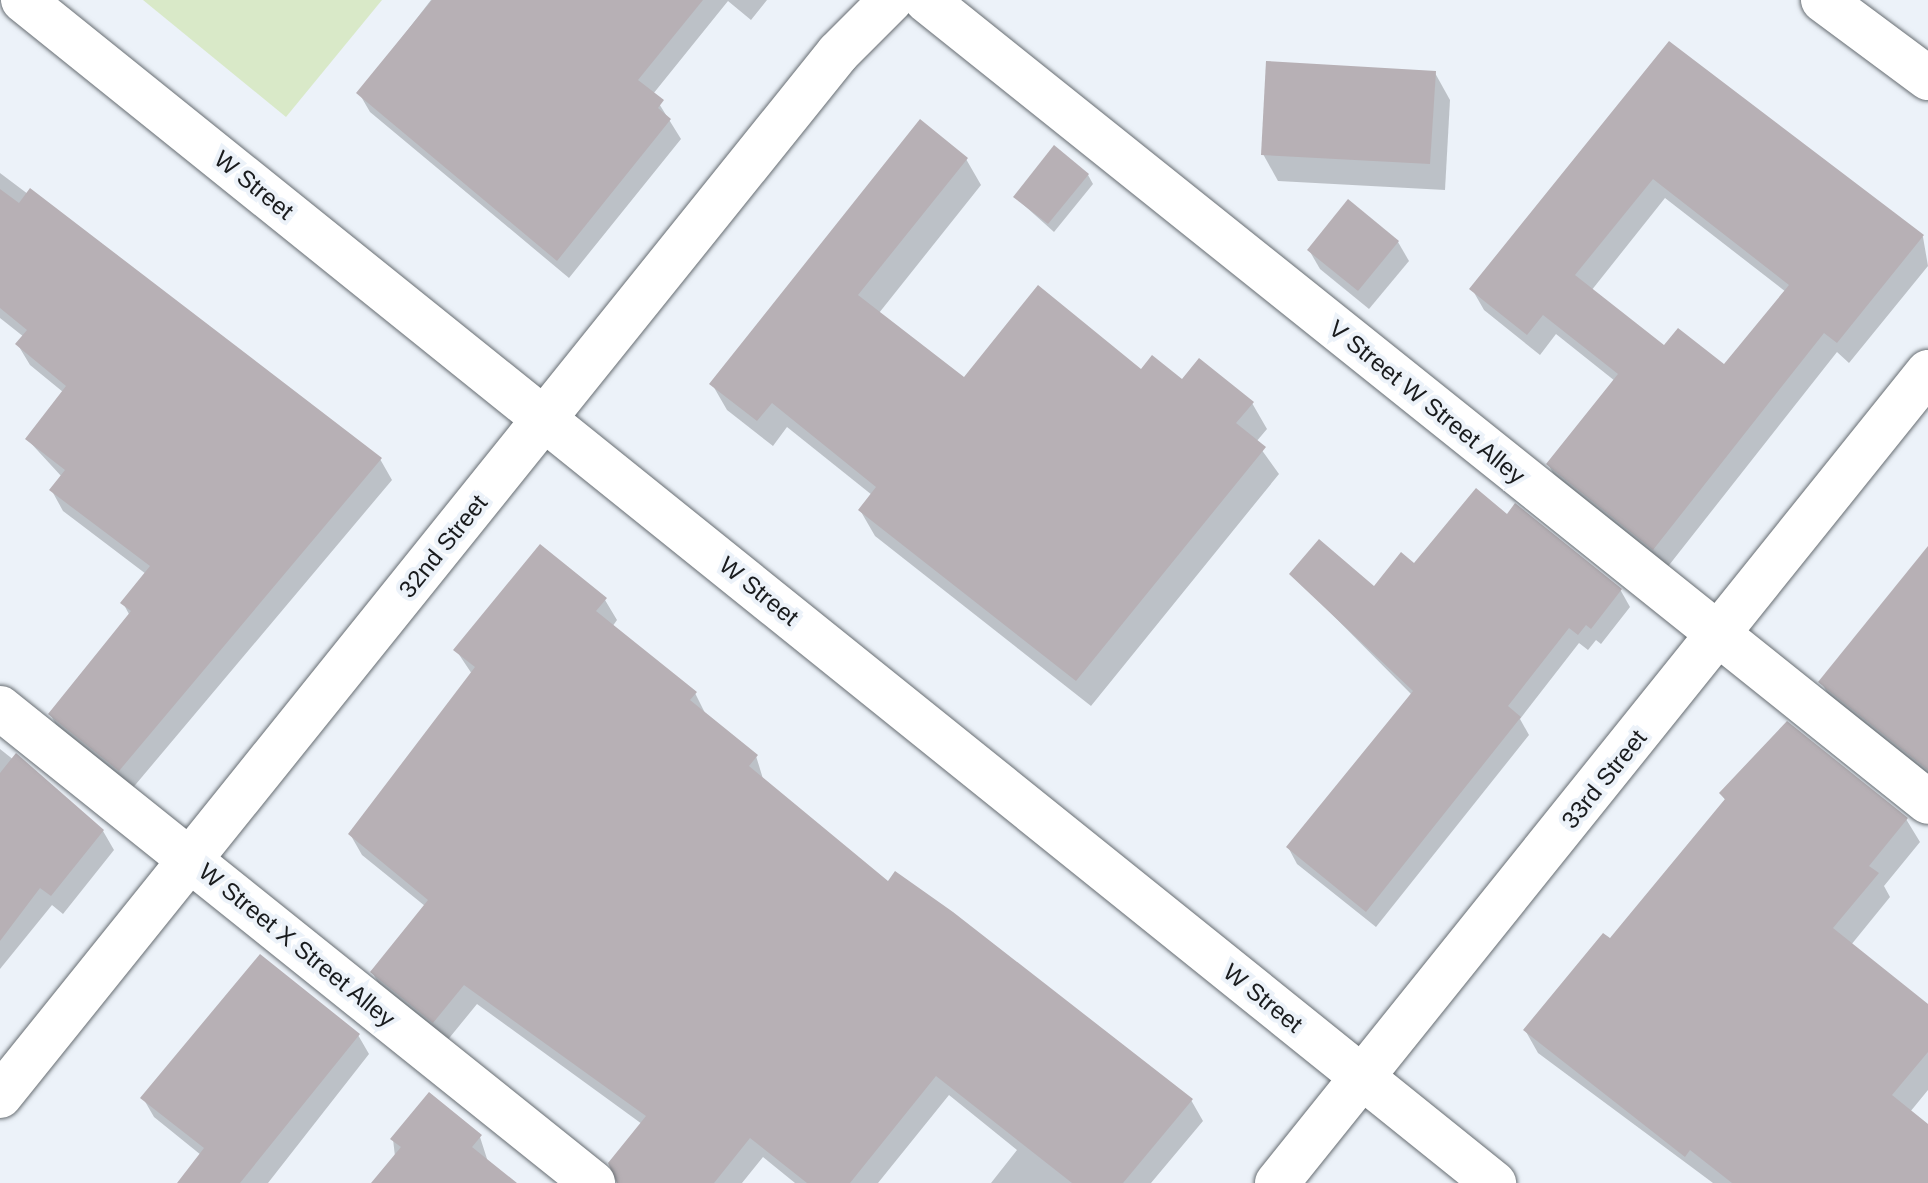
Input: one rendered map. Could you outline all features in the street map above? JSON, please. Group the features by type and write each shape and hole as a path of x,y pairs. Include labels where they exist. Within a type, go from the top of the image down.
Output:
{"street":[{"name":"W Street","path":"23,0 1494,1183"},
{"name":"32nd Street","path":"0,1096 838,53 891,0"},
{"name":"V Street W Street Alley","path":"926,0 1928,802"},
{"path":"1823,0 1928,78"},
{"name":"33rd Street","path":"1277,1183 1928,372"},
{"name":"W Street X Street Alley","path":"0,708 593,1183"}],"green space":[{"path":"143,0 382,0 286,117"}],"building":[{"path":"432,0 703,0 638,80 664,100 658,108 671,119 557,261 356,93"},
{"path":"1669,41 1924,235 1837,343 1824,333 1653,550 1546,464 1618,374 1543,315 1527,335 1469,289","holes":["1653,179 1789,285 1724,364 1678,328 1664,345 1575,275"]},
{"path":"1266,61 1436,71 1430,164 1261,155"},
{"path":"920,119 968,158 858,295 964,377 1038,285 1141,369 1152,355 1182,379 1199,358 1254,402 1236,423 1266,447 1076,681 858,510 876,487 772,403 757,421 709,384"},
{"path":"1054,145 1089,174 1048,224 1013,197"},
{"path":"30,188 382,458 119,771 48,714 131,611 120,603 150,566 49,490 65,470 25,439 66,386 15,344 27,330 0,308 0,189 19,203"},
{"path":"1348,199 1399,241 1358,291 1307,250"},
{"path":"1476,488 1507,514 1515,503 1622,589 1591,629 1586,625 1578,635 1569,628 1508,706 1521,717 1366,912 1286,847 1413,691 1289,574 1319,539 1374,586 1401,552 1414,563"},
{"path":"540,544 607,598 596,611 697,692 690,700 758,755 749,766 888,881 895,871 953,912 1193,1099 1123,1183 1072,1183 936,1076 850,1183 807,1183 750,1138 714,1183 617,1183 608,1163 646,1116 464,985 433,1023 370,972 428,900 348,834 475,667 453,650"},
{"path":"1928,546 1928,770 1818,682"},
{"path":"1787,721 1908,818 1869,866 1879,873 1833,928 1928,1004 1928,1052 1892,1095 1928,1124 1928,1183 1732,1183 1690,1150 1685,1157 1523,1030 1603,933 1610,938 1725,799 1719,793"},
{"path":"16,753 104,830 51,896 40,888 0,941 0,773"},
{"path":"260,954 360,1034 240,1183 177,1183 204,1148 140,1098"},
{"path":"429,1092 482,1135 472,1147 517,1183 371,1183 401,1147 390,1139"}]}
